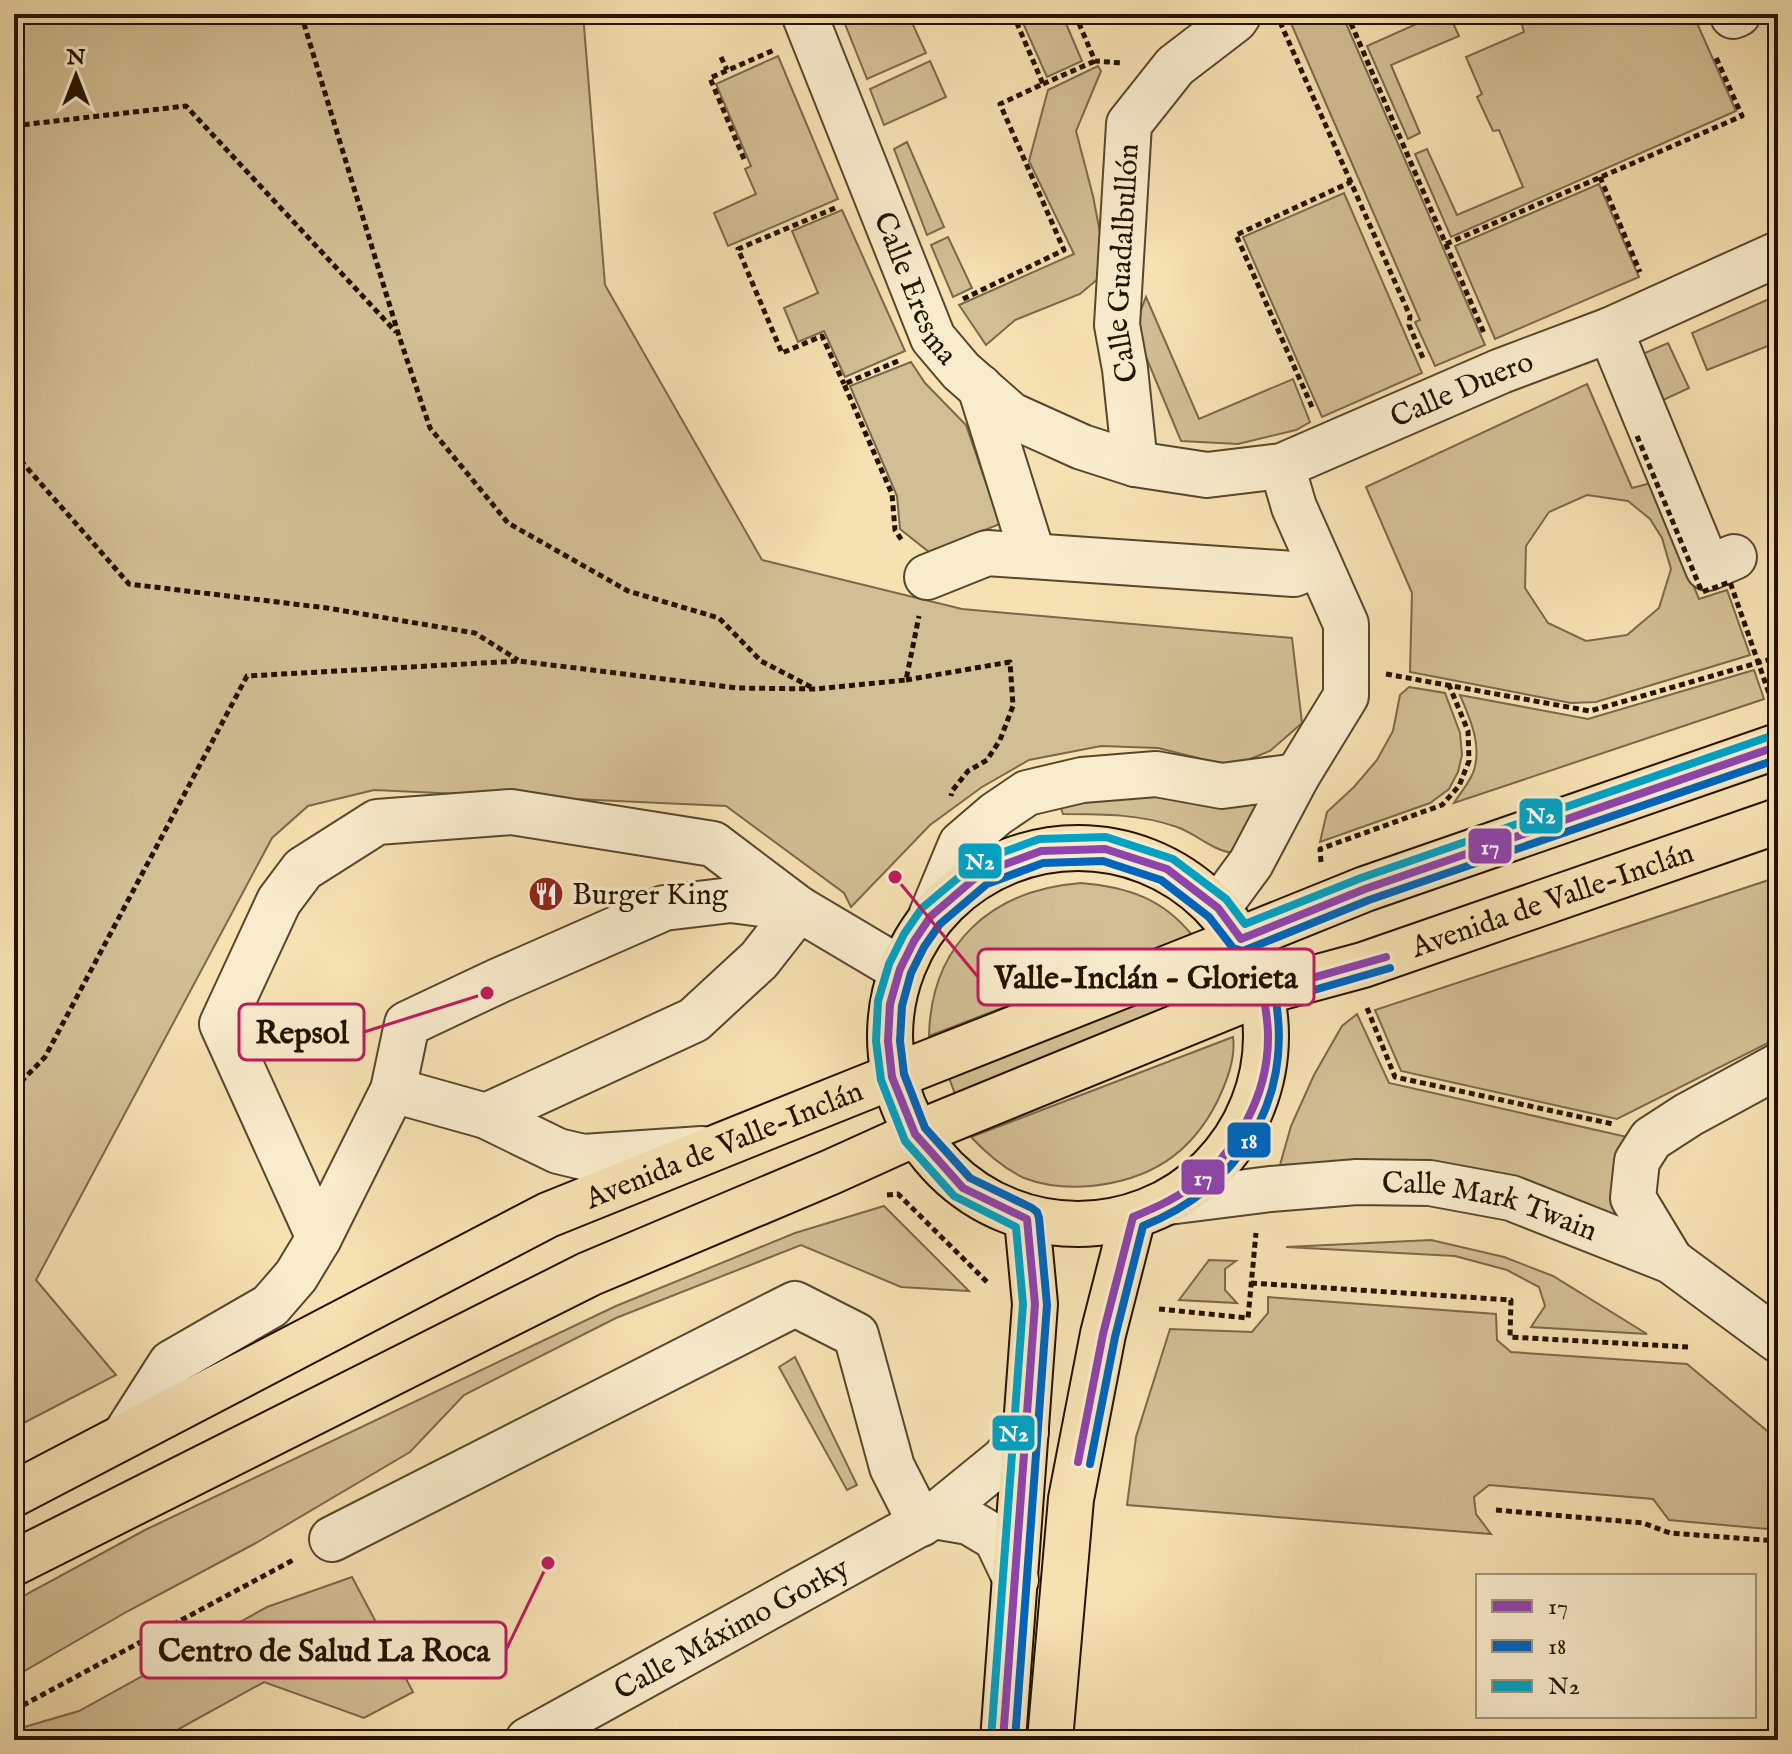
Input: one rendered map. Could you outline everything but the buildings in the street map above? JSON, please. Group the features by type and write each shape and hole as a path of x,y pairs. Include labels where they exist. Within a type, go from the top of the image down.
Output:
{"main road":[{"name":"Avenida de Valle-Inclán","path":"14,1494 548,1215 892,1077 1230,924 1365,889 1778,746"},
{"name":"Avenida de Valle-Inclán","path":"14,1563 589,1274 915,1134 1263,992 1363,965 1778,821"},
{"path":"1105,849 1167,869 1230,924 1263,992 1268,1039 1262,1086 1244,1130 1216,1168 1151,1209 1080,1225 1027,1219 963,1188 915,1134 892,1077 888,1041 890,1004 900,969 931,916 981,873 1041,851 1105,849"},
{"path":"1050,1740 1071,1499 1103,1334 1151,1209"},
{"path":"1003,1740 1035,1304 1027,1219"}],"street":[{"name":"Calle Eresma","path":"804,14 933,338 961,371 1011,415 1082,447 1135,464"},
{"name":"Calle Guadalbullón","path":"1135,464 1117,325 1129,124 1175,66 1239,14"},
{"name":"Calle Duero","path":"1135,464 1207,475 1282,466 1501,371 1610,330 1778,254"},
{"path":"1610,330 1708,568 1734,557"},
{"path":"980,387 1033,556"},
{"path":"1230,924 1251,863 1297,776 1346,696 1346,624 1294,507 1282,466"},
{"path":"927,577 987,553 1294,574 1319,564"},
{"path":"931,916 961,844 1027,793 1082,780 1156,774 1222,786 1297,776"},
{"path":"319,1238 222,1024 279,901 303,869 377,822 511,812 713,844 799,909 900,969"},
{"path":"125,1435 171,1363 270,1306 296,1276 319,1238 393,1090 407,1024 664,908 731,900 799,909"},
{"path":"486,1116 694,1020 759,960 799,909"},
{"path":"1671,1261 1633,1198 1637,1161 1651,1139 1778,1066"},
{"path":"393,1090 486,1116 558,1151 583,1157 713,1149"},
{"name":"Calle Mark Twain","path":"1151,1209 1270,1189 1357,1182 1430,1183 1511,1198 1671,1261 1778,1340"},
{"path":"332,1539 795,1304 856,1335 892,1467 928,1520 969,1522 996,1538 1016,1580"},
{"name":"Calle Máximo Gorky","path":"528,1740 928,1520 1004,1459 1026,1432"}],"path":[{"path":"301,14 430,428 508,523 628,591 719,618 761,661 816,689"},
{"path":"1013,14 1043,84"},
{"path":"1075,14 1095,61"},
{"path":"1277,14 1410,316 1409,325 1426,365"},
{"path":"1347,14 1501,371"},
{"path":"1446,244 1742,116 1704,29 1735,15"},
{"path":"744,159 710,78 775,49"},
{"path":"721,57 727,70"},
{"path":"950,305 1064,250 1000,104 1095,61 1175,66"},
{"path":"14,123 21,125 186,106 399,336"},
{"path":"1597,178 1645,282"},
{"path":"1314,412 1236,235 1351,182"},
{"path":"840,205 738,249 782,353 822,336 892,494 895,530 927,577 906,680"},
{"path":"844,384 908,356"},
{"path":"1637,436 1702,592 1730,582 1778,719"},
{"path":"14,453 129,584 327,608 475,633 519,661"},
{"path":"1346,666 1590,711 1778,657"},
{"path":"14,1089 45,1057 247,676 519,661 737,688 816,689 906,680 1010,662 1013,706 1000,740 987,760 968,771 952,791 950,811 961,844"},
{"path":"1321,866 1320,849 1442,805 1459,786 1469,761 1468,731 1449,685"},
{"path":"1367,1007 1395,1077 1619,1125"},
{"path":"874,1196 898,1194 996,1291"},
{"path":"1159,1309 1248,1318 1256,1227"},
{"path":"1251,1283 1511,1300 1510,1337 1688,1347"},
{"path":"1496,1510 1643,1523 1670,1533 1778,1541"},
{"path":"14,1710 332,1539"}],"shaded area":[{"path":"14,14 583,14 605,285 762,560 962,609 1292,638 1302,723 1270,751 1235,765 1158,748 1101,746 1029,760 982,787 930,825 851,907 844,893 726,806 374,790 308,806 272,838 36,1280 116,1375 14,1428"},
{"path":"841,14 908,14 926,53 867,79"},
{"path":"1019,14 1062,14 1082,61 1047,77"},
{"path":"1287,14 1342,14 1485,345 1435,366 1415,322 1420,320"},
{"path":"1418,14 1449,14 1459,36 1391,65 1420,133 1408,139 1367,46 1421,22"},
{"path":"1547,14 1693,14 1736,111 1451,237 1415,154 1427,149 1457,215 1523,187 1499,130 1493,131 1477,97 1482,94 1466,57 1524,32 1522,25"},
{"path":"778,56 838,199 728,246 714,213 756,194 745,169 751,166 716,84"},
{"path":"930,61 946,97 884,125 870,89"},
{"path":"1098,66 1101,71 1076,131 1103,248 1100,277 1080,294 1015,320 986,345 959,305 1074,254 1029,161 1048,90"},
{"path":"907,142 944,227 927,235 894,149"},
{"path":"1599,184 1639,277 1495,339 1455,246"},
{"path":"1344,193 1422,373 1322,417 1243,237"},
{"path":"842,210 905,351 845,377 824,331 798,342 784,308 818,293 792,231"},
{"path":"948,237 972,288 953,297 931,245"},
{"path":"1778,295 1778,342 1707,370 1692,333"},
{"path":"1146,297 1199,419 1293,379 1310,422 1296,430 1238,444 1181,441 1134,328"},
{"path":"1668,343 1689,388 1657,403 1638,356"},
{"path":"911,362 925,383 966,425 1000,524 929,552 900,529 897,496 850,386"},
{"path":"1587,384 1632,488 1651,483 1699,599 1727,590 1750,655 1596,702 1571,703 1410,672 1412,593 1366,487","holes":["1587,495 1628,501 1650,519 1662,538 1671,569 1659,608 1627,635 1586,641 1548,623 1525,588 1526,546 1549,512"]},
{"path":"1754,670 1764,699 1454,803 1474,770 1477,751 1474,732 1460,695 1588,719"},
{"path":"1409,687 1445,693 1460,733 1462,755 1449,789 1430,803 1320,842 1327,812 1377,760 1393,731 1400,695"},
{"path":"1099,789 1267,798 1235,853 1220,850 1177,827 1149,819 1063,814 1058,799"},
{"path":"1778,877 1778,1038 1617,1119 1401,1071 1375,1010"},
{"path":"1081,883 1128,891 1156,903 1181,922 1192,935 929,1036 932,1003 941,974 954,949 972,928 994,910 1020,897"},
{"path":"1208,975 1216,989 955,1094 948,1075"},
{"path":"1357,1014 1389,1083 1636,1139 1633,1223 1391,1162 1280,1165 1291,1126 1314,1075 1342,1026"},
{"path":"1233,1037 1230,1071 1206,1121 1194,1137 1166,1162 1131,1178 1083,1187 1040,1183 1009,1170 971,1137"},
{"path":"884,1206 969,1291 901,1287 801,1245 616,1318 464,1395 410,1452 256,1543 128,1611 14,1677 14,1601 145,1530 616,1306 795,1233"},
{"path":"1431,1240 1504,1257 1553,1276 1647,1334 1531,1327 1545,1306 1539,1287 1507,1270 1455,1256 1286,1247"},
{"path":"1209,1260 1236,1261 1225,1269 1225,1290 1237,1303 1179,1300"},
{"path":"1268,1297 1496,1314 1497,1340 1511,1352 1687,1364 1778,1440 1778,1530 1669,1520 1653,1499 1489,1485 1474,1497 1476,1514 1491,1534 1127,1505 1136,1437 1170,1329 1252,1332 1268,1313"},
{"path":"795,1357 857,1485 847,1490 779,1367"},
{"path":"352,1577 413,1692 364,1718 264,1682 159,1740 14,1740 14,1730 79,1711 267,1607"}],"transit line":[{"name":"N2","path":"991,1739 1023,1304 1016,1227 954,1196 905,1141 881,1080 876,1041 878,1001 889,964 922,908 977,862 1039,839 1106,837 1173,859 1226,899 1245,924 1361,878 1774,735"},
{"name":"17","path":"1003,1740 1035,1304 1027,1219 963,1188 915,1134 892,1077 888,1041 890,1004 900,969 931,916 981,873 1041,851 1105,849 1167,869 1218,908 1241,939 1365,889 1778,746"},
{"name":"18","path":"1015,1740 1047,1305 1037,1212 970,1178 925,1128 904,1074 900,1041 902,1006 911,973 940,924 987,884 1043,863 1103,861 1161,880 1209,917 1233,948 1243,951 1369,900 1778,759"},
{"name":"17","path":"1078,1462 1103,1334 1133,1217 1188,1189 1221,1159 1235,1141 1256,1101 1263,1079 1268,1030 1263,992 1386,957"},
{"name":"18","path":"1090,1464 1115,1337 1143,1226 1177,1210 1206,1189 1231,1165 1251,1138 1266,1107 1275,1074 1279,1038 1276,1001 1390,968"}],"place":[{"name":"Valle-Inclán - Glorieta","path":"895,877"},
{"name":"Burger King","path":"546,894"},
{"name":"Repsol","path":"487,993"},
{"name":"Centro de Salud La Roca","path":"548,1563"}]}
